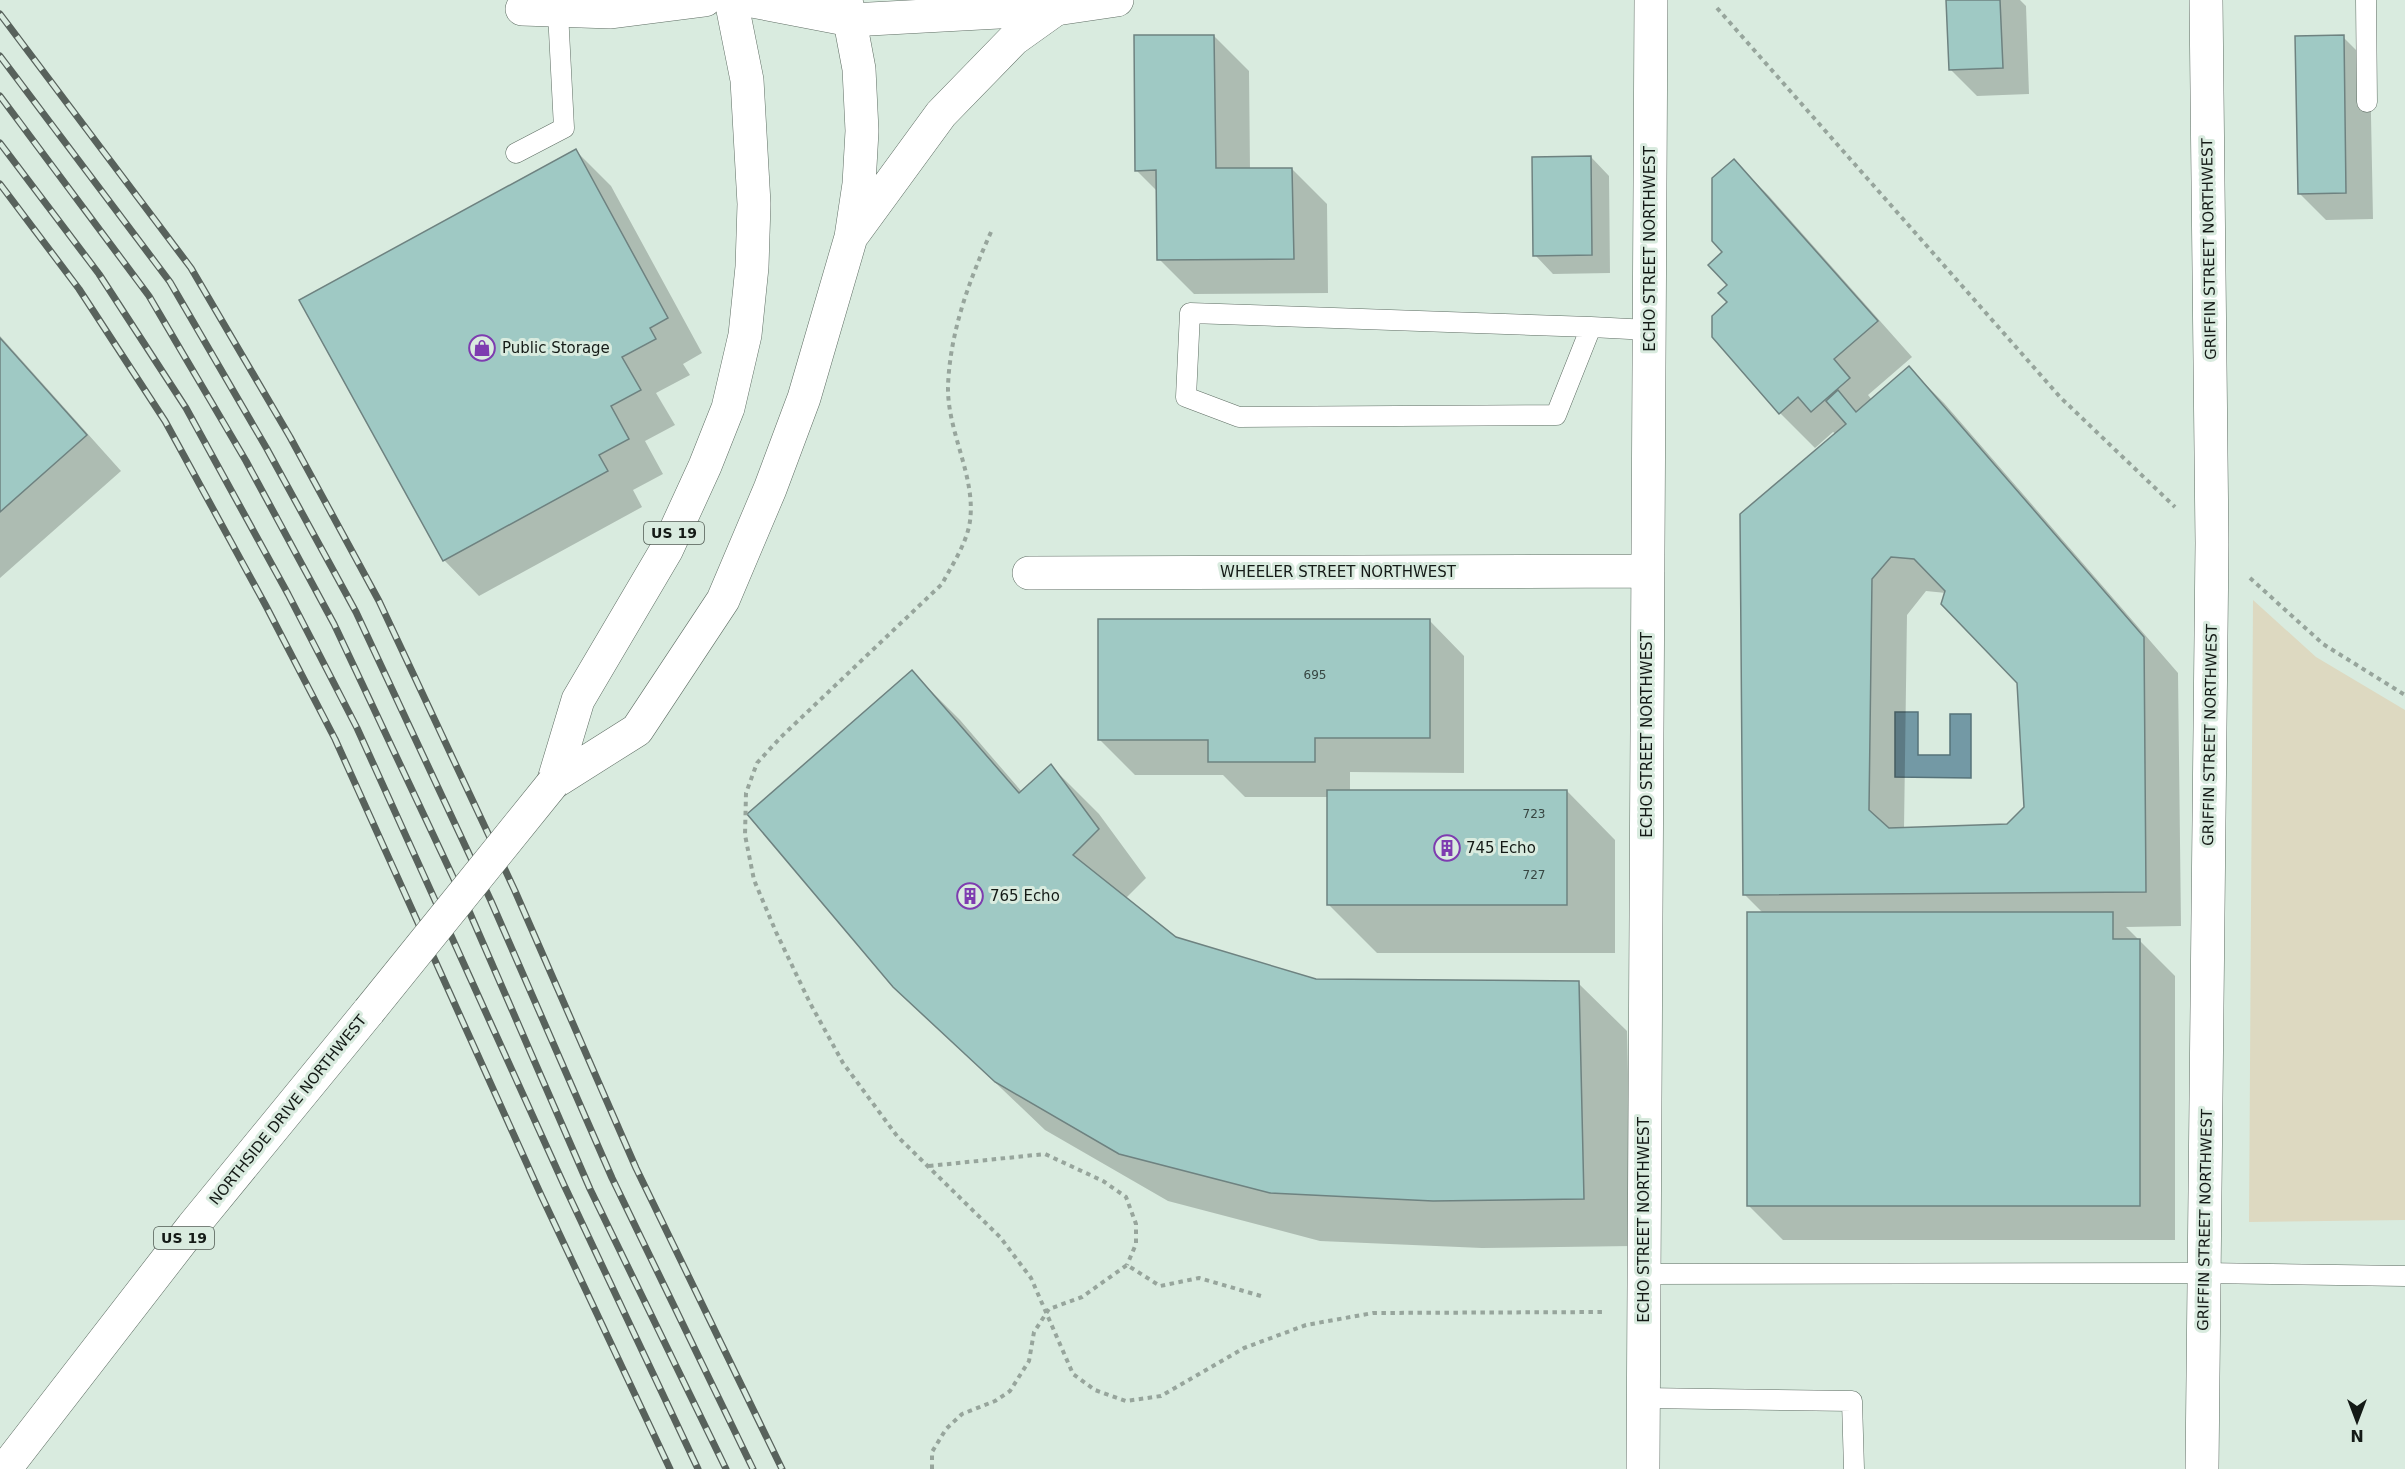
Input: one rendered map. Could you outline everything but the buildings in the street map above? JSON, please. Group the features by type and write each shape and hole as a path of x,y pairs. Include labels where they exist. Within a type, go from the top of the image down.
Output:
{"main road":[{"path":"523,5 558,12 611,12 705,0"},
{"name":"NORTHSIDE DRIVE NORTHWEST","path":"553,783 578,700 667,549 705,466 728,408 745,335 752,267 754,204 747,80 731,0"},
{"path":"747,0 848,10 1056,9 1117,0"},
{"name":"ECHO STREET NORTHWEST","path":"1643,1469 1651,0"},
{"name":"GRIFFIN STREET NORTHWEST","path":"2202,1469 2212,543 2206,0"},
{"path":"851,237 940,114 1014,39 1056,9"},
{"name":"NORTHSIDE DRIVE NORTHWEST","path":"5,1469 193,1226 553,783 637,730 723,600 770,489 804,398 851,237 859,184 862,131 859,69 848,10"},
{"name":"WHEELER STREET NORTHWEST","path":"1029,573 1648,571"}],"lane":[{"path":"2366,0 2367,102"},
{"path":"516,153 564,128 558,12"},
{"path":"1591,327 1556,415 1239,417 1186,397 1190,313 1591,327 1649,330"},
{"path":"1644,1274 2204,1273 2405,1276"},
{"path":"1644,1398 1852,1401 1854,1469"}],"path":[{"path":"1717,8 2060,397 2178,510"},
{"path":"991,232 972,274 957,324 948,387 957,442 969,489 970,522 956,559 942,584 781,737 757,763 746,793 745,835 753,880 800,982 843,1063 897,1136 1000,1237 1031,1278 1073,1374 1095,1390 1126,1401 1161,1396 1244,1348 1306,1325 1373,1313 1607,1312"},
{"path":"2248,577 2323,644 2405,695"},
{"path":"929,1166 1045,1154 1103,1181 1126,1197 1136,1224 1136,1244 1127,1265 1082,1297 1049,1309 1034,1332 1029,1361 1010,1392 995,1401 962,1414 945,1429 932,1452 932,1469"},
{"path":"1127,1265 1160,1286 1199,1278 1261,1296"}],"shaded area":[{"path":"2253,600 2316,657 2405,710 2405,1220 2249,1222"}],"water":[{"path":"1895,712 1918,712 1918,755 1950,755 1950,714 1971,714 1971,778 1895,777"}],"railway":[{"path":"0,14 191,268 290,437 379,601 515,891 636,1168 782,1469"},
{"path":"0,56 170,282 267,449 356,612 491,901 612,1178 753,1469"},
{"path":"0,96 149,296 246,461 334,624 469,911 590,1189 726,1469"},
{"path":"0,143 99,274 186,408 288,594 357,728 564,1185 698,1469"},
{"path":"0,184 79,289 165,421 266,606 335,739 541,1195 670,1469"}],"place":[{"name":"Public Storage","path":"482,348"},
{"name":"745 Echo","path":"1447,848"},
{"name":"765 Echo","path":"970,896"}]}
